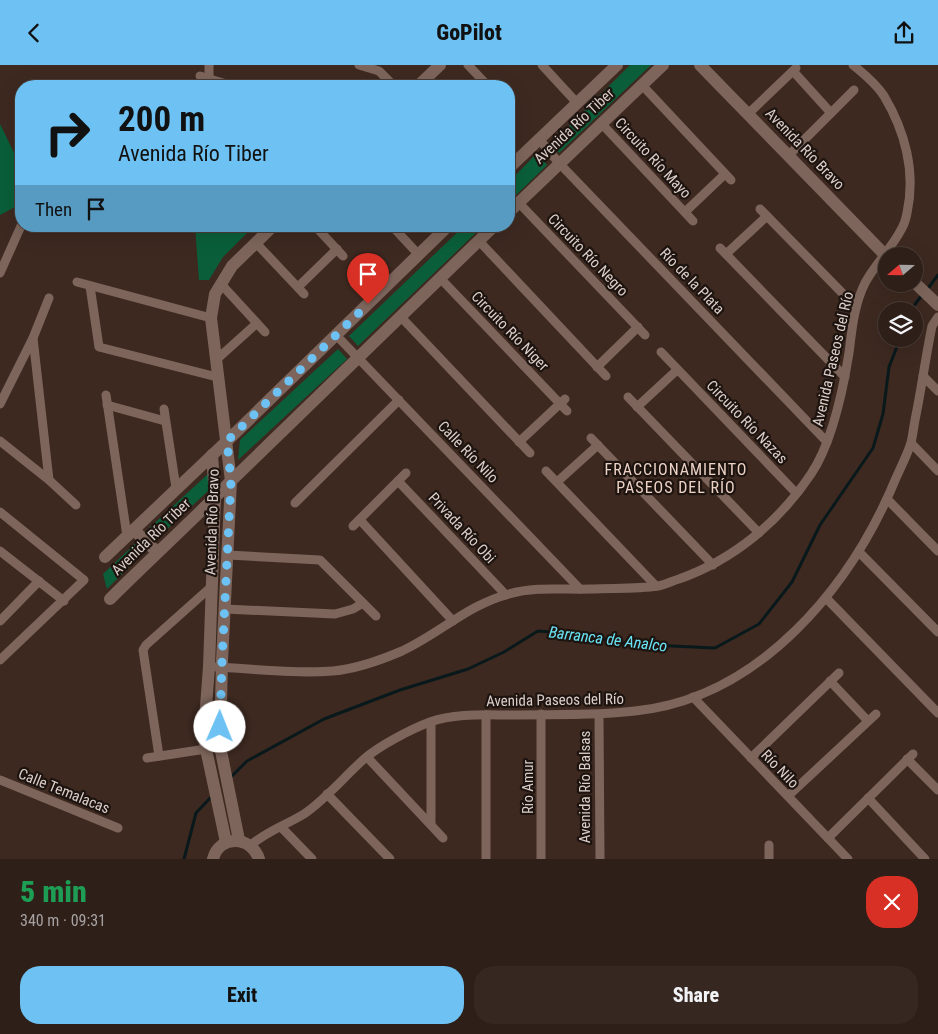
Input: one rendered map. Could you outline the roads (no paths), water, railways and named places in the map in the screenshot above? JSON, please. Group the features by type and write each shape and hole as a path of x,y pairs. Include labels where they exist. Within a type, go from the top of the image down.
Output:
{"street":[{"path":"208,65 205,78 212,80"},
{"path":"359,65 379,71 388,80"},
{"path":"424,80 440,65"},
{"path":"468,65 482,80"},
{"path":"542,65 577,103"},
{"name":"Avenida Río Tiber","path":"515,162 617,65"},
{"name":"Avenida Río Tiber","path":"515,205 663,65"},
{"name":"Avenida Río Bravo","path":"700,65 878,248"},
{"name":"Avenida Paseos del Río","path":"852,65 882,94 901,131 910,168 910,195 904,226 891,247"},
{"path":"748,114 795,69 831,113"},
{"name":"Circuito Río Mayo","path":"642,85 728,177 685,212"},
{"path":"788,156 854,89"},
{"name":"Circuito Río Mayo","path":"602,123 693,221"},
{"name":"Río de la Plata","path":"538,139 827,442"},
{"name":"Circuito Río Negro","path":"518,202 645,335"},
{"path":"845,377 723,251 764,212 856,307"},
{"path":"0,273 18,232"},
{"name":"Avenida Río Bravo","path":"239,843 219,809 204,733 225,609 231,481 211,318 215,294 220,284 232,266 267,232"},
{"path":"256,243 301,290 340,253 321,232"},
{"path":"398,232 419,255"},
{"name":"Avenida Río Tiber","path":"105,557 442,232"},
{"name":"Avenida Río Tiber","path":"110,599 157,552 202,512 231,481 488,232"},
{"path":"479,241 606,376"},
{"name":"Avenida Paseos del Río","path":"215,667 335,671 370,663 402,651 478,606 505,595 528,589 656,586 695,573 731,555 759,533 812,473 827,442 845,377 856,307 866,282 878,266"},
{"name":"Circuito Río Niger","path":"440,278 563,401 567,411"},
{"path":"77,282 211,318"},
{"path":"220,284 265,332"},
{"path":"90,286 99,347 218,377"},
{"path":"923,291 937,304"},
{"path":"0,404 33,338 48,298"},
{"path":"400,316 530,453"},
{"name":"Avenida Paseos del Río","path":"239,843 281,827 305,813 367,757 409,731 431,722 448,718 486,715 599,715 648,710 693,697 722,685 778,647 799,628 826,597 859,552 887,499 911,443 932,325 938,317"},
{"path":"216,360 256,324"},
{"path":"597,367 638,327"},
{"name":"Calle Río Nilo","path":"336,335 580,589"},
{"path":"33,338 49,480"},
{"name":"Circuito Río Nazas","path":"661,353 796,493"},
{"path":"637,407 677,370"},
{"path":"924,376 938,391"},
{"path":"106,395 131,533 157,552"},
{"path":"628,397 759,533"},
{"path":"295,503 399,400"},
{"path":"519,442 563,401"},
{"path":"107,405 165,421"},
{"path":"164,409 176,488"},
{"path":"591,438 713,565"},
{"path":"0,441 49,480 76,505"},
{"path":"911,443 938,471"},
{"path":"556,482 598,445"},
{"name":"Avenida Río Bravo","path":"212,455 215,497 211,587 220,746 239,843"},
{"path":"546,471 656,586"},
{"path":"406,473 356,523 453,621"},
{"name":"Privada Río Obi","path":"398,481 505,595"},
{"path":"887,499 938,551"},
{"path":"0,512 84,580 0,660"},
{"path":"0,551 64,601"},
{"path":"859,552 938,632"},
{"path":"228,555 320,560 376,616"},
{"path":"0,621 39,581"},
{"path":"158,756 143,651 146,645 211,587"},
{"path":"826,597 938,713"},
{"path":"225,609 335,614 353,609 363,603"},
{"path":"751,758 839,673"},
{"path":"830,681 868,721"},
{"name":"Río Nilo","path":"693,697 848,859"},
{"name":"Río Amur","path":"541,714 541,859"},
{"path":"788,796 876,714"},
{"path":"486,715 486,859"},
{"name":"Avenida Río Balsas","path":"599,715 600,859"},
{"path":"431,722 431,824"},
{"path":"147,758 206,749"},
{"path":"828,838 910,756 938,790"},
{"path":"367,757 443,838"},
{"name":"Calle Temalacas","path":"0,780 118,828"},
{"path":"327,794 390,859"},
{"path":"868,798 925,859"},
{"path":"281,827 312,859"},
{"path":"212,859 218,847 239,843 258,853 259,859"},
{"path":"769,845 769,859"}],"waterway":[{"name":"Barranca de Analco","path":"926,291 938,275"},
{"name":"Barranca de Analco","path":"917,302 922,295"},
{"name":"Barranca de Analco","path":"230,778 247,761 324,719 400,690 468,669 504,652 538,631 578,634 628,644 715,648 759,624 792,582 820,525 873,448 883,414 889,367 897,347"},
{"name":"Barranca de Analco","path":"184,859 196,813 213,795"}],"district":[{"name":"FRACCIONAMIENTO PASEOS DEL RÍO","path":"676,478"}]}
